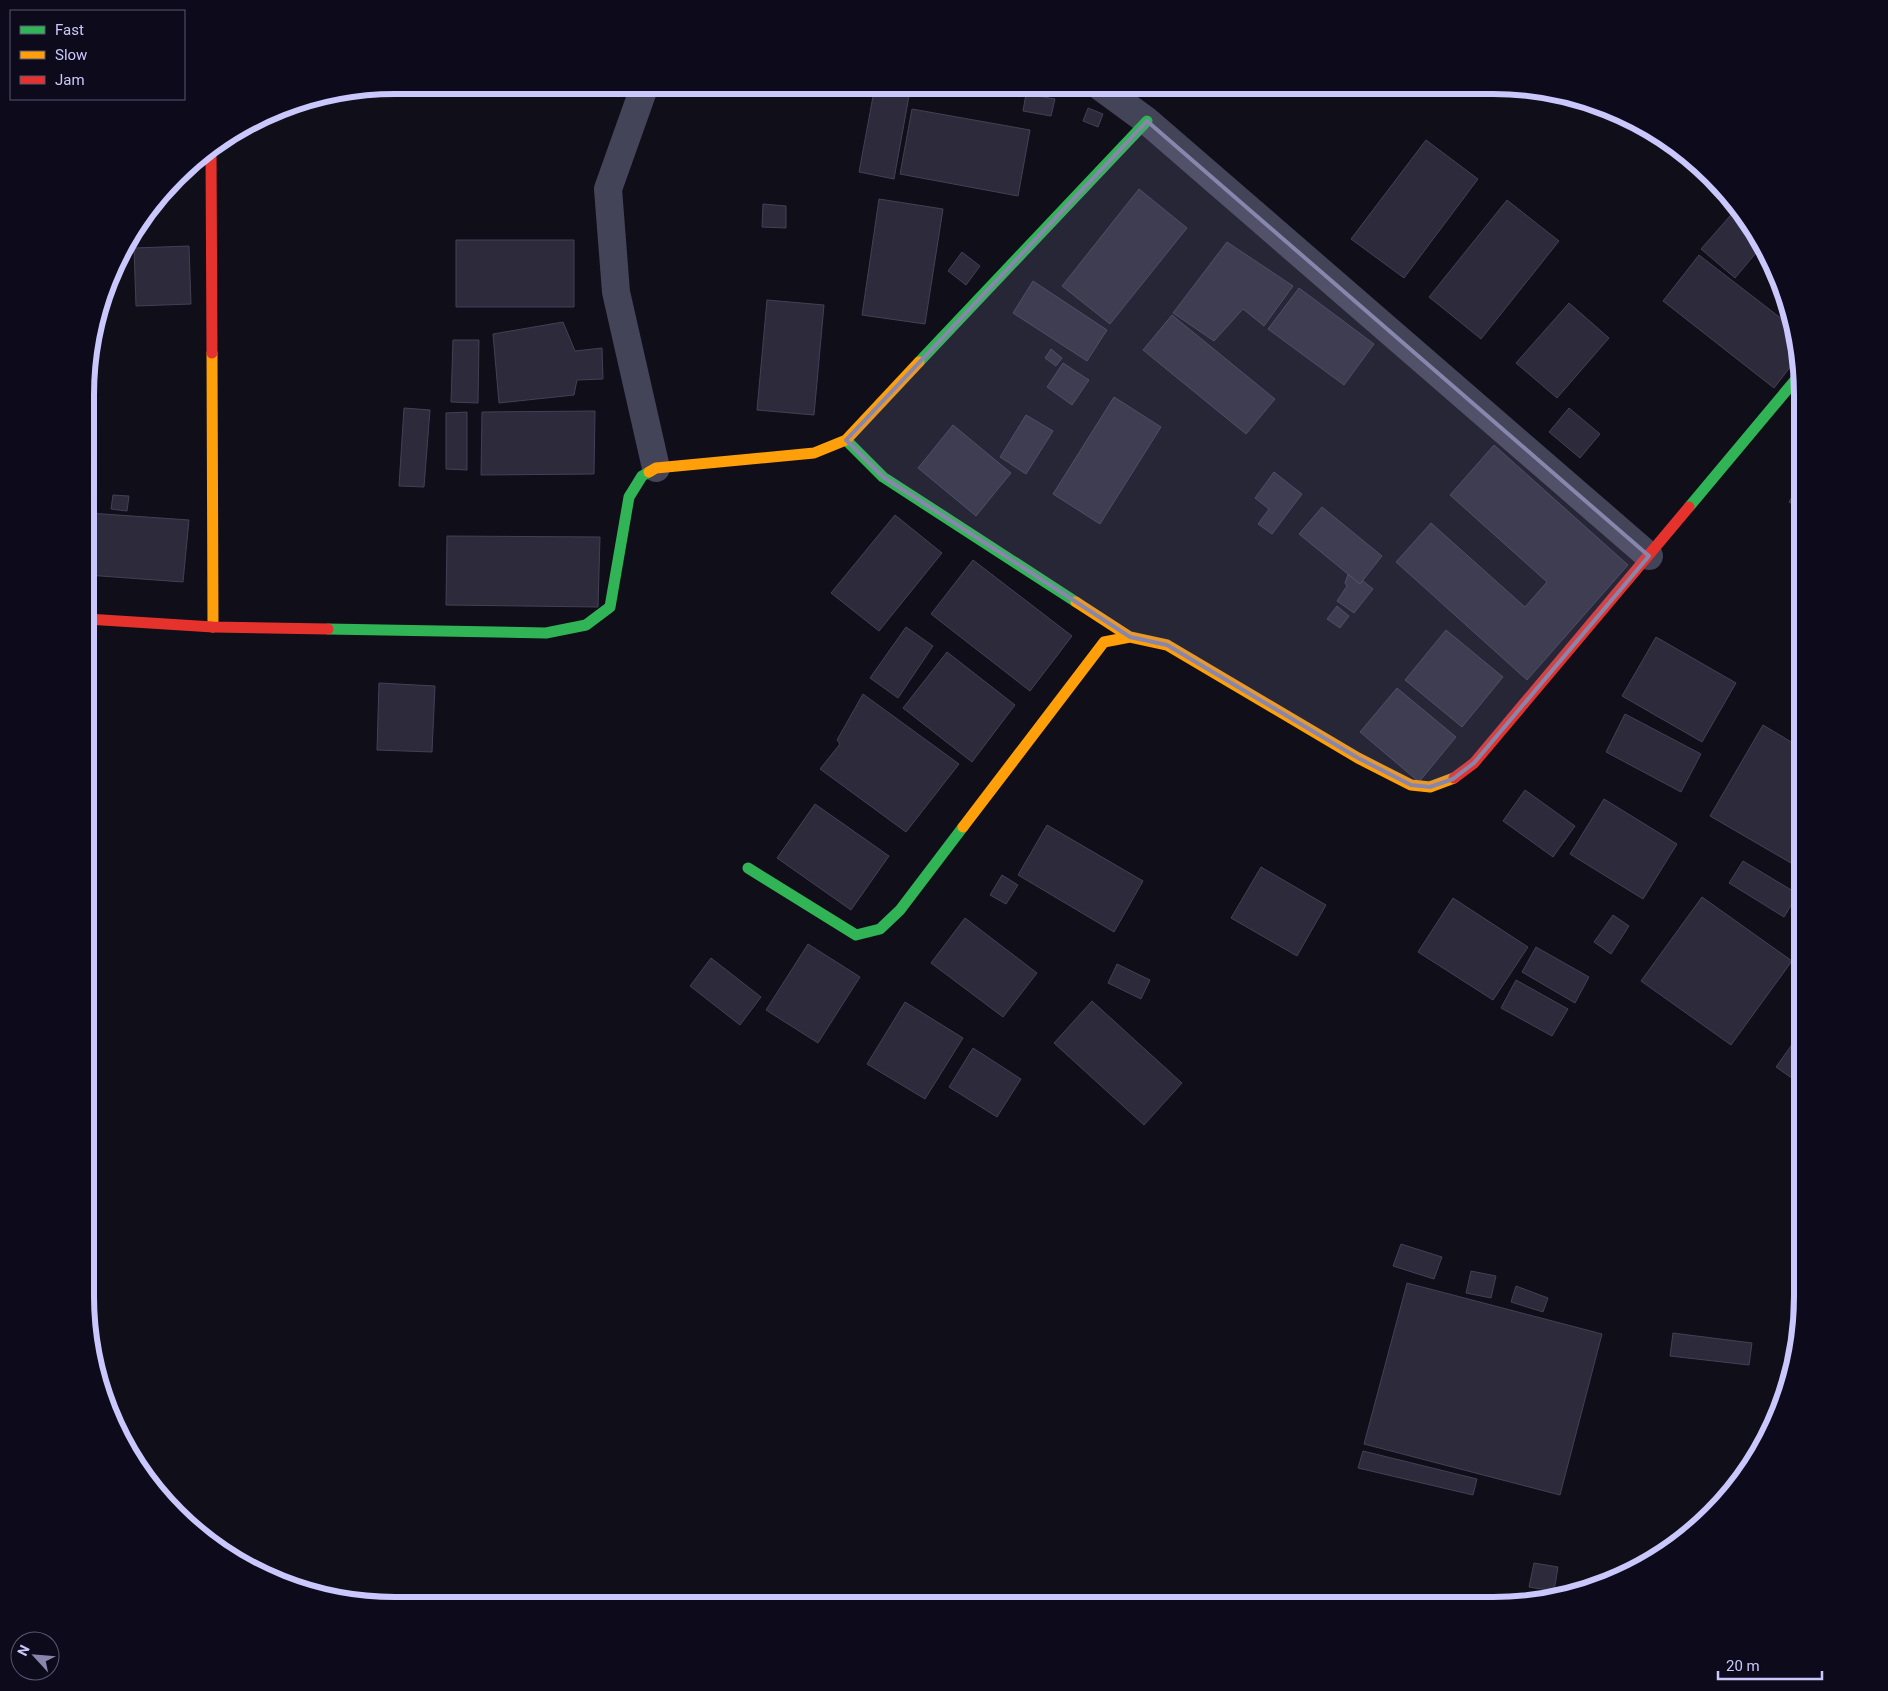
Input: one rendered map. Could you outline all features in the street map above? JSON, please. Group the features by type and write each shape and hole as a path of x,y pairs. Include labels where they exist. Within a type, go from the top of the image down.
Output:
{"street":[{"path":"642,94 608,188 616,292 656,468"},
{"path":"1110,94 1147,121 1649,556"},
{"path":"94,619 213,627 546,633 586,625 610,607 628,497 642,476 656,468 814,453 846,440 1147,121"},
{"path":"211,156 213,627"},
{"path":"846,440 883,477 1130,637 1167,645 1358,758 1411,785 1430,787 1453,779 1474,763 1794,382"},
{"path":"748,868 856,935 880,930 900,910 1104,642 1130,637"}],"highlighted area":[{"path":"1147,121 1649,556 1474,763 1453,779 1430,787 1411,785 1358,758 1167,645 1130,637 883,477 846,440"}],"building":[{"path":"873,94 909,96 894,179 859,172"},
{"path":"1026,94 1055,99 1051,116 1023,111"},
{"path":"1088,108 1103,114 1098,127 1083,121"},
{"path":"912,109 1030,130 1018,196 900,174"},
{"path":"1426,140 1478,179 1404,278 1351,239"},
{"path":"1139,189 1187,228 1110,324 1062,286"},
{"path":"879,199 943,209 925,324 862,315"},
{"path":"1507,200 1559,241 1481,339 1429,297"},
{"path":"763,204 786,206 786,228 762,227"},
{"path":"1733,212 1758,251 1735,278 1701,249"},
{"path":"456,240 574,240 574,307 456,307"},
{"path":"1227,242 1293,286 1264,326 1243,309 1214,341 1173,313"},
{"path":"189,246 191,304 136,306 134,248"},
{"path":"962,252 980,266 966,285 948,271"},
{"path":"1699,255 1785,321 1793,364 1774,388 1663,301"},
{"path":"1033,281 1107,330 1087,361 1013,313"},
{"path":"1299,288 1374,344 1344,385 1268,329"},
{"path":"767,300 824,305 814,415 757,410"},
{"path":"1569,303 1609,338 1557,398 1516,363"},
{"path":"1172,315 1275,399 1246,434 1143,350"},
{"path":"563,322 575,351 602,348 603,379 577,380 574,395 499,403 493,334"},
{"path":"453,340 479,340 478,403 451,402"},
{"path":"1051,349 1062,358 1056,366 1045,358"},
{"path":"1063,363 1089,380 1072,405 1047,387"},
{"path":"1114,397 1161,427 1100,524 1053,494"},
{"path":"404,408 430,410 424,487 399,486"},
{"path":"1569,408 1600,434 1580,458 1549,432"},
{"path":"595,411 594,474 481,475 482,412"},
{"path":"467,412 467,470 446,469 446,413"},
{"path":"1026,415 1053,431 1026,474 1000,457"},
{"path":"953,425 1011,473 976,516 918,468"},
{"path":"1494,445 1628,565 1527,680 1396,562 1431,523 1525,607 1547,582 1450,495"},
{"path":"1274,472 1302,494 1272,534 1258,524 1269,509 1255,498"},
{"path":"1794,494 1794,505 1789,502"},
{"path":"113,495 129,496 127,511 111,509"},
{"path":"1322,507 1382,556 1360,584 1299,534"},
{"path":"94,513 189,520 183,582 94,576"},
{"path":"895,515 942,553 879,631 831,593"},
{"path":"447,536 600,537 598,607 446,605"},
{"path":"973,560 1072,636 1030,691 931,614"},
{"path":"1348,574 1360,584 1363,581 1373,589 1354,613 1337,601 1347,586 1345,583"},
{"path":"1337,606 1349,616 1340,628 1327,619"},
{"path":"906,627 933,646 898,698 870,678"},
{"path":"1446,630 1503,677 1462,727 1405,680"},
{"path":"1656,637 1736,683 1702,742 1622,696"},
{"path":"947,652 1015,705 972,762 903,708"},
{"path":"379,683 435,686 432,752 377,750"},
{"path":"1397,688 1456,737 1419,782 1360,732"},
{"path":"863,694 959,764 906,832 820,769 840,744 837,740"},
{"path":"1625,714 1701,754 1681,792 1606,752"},
{"path":"1763,725 1794,744 1794,865 1710,816"},
{"path":"1525,790 1575,826 1553,857 1503,821"},
{"path":"1604,799 1677,844 1643,899 1570,854"},
{"path":"815,804 889,856 851,910 777,858"},
{"path":"1047,825 1143,881 1114,932 1018,875"},
{"path":"1743,861 1794,892 1794,901 1784,917 1729,883"},
{"path":"1261,867 1326,905 1297,956 1231,918"},
{"path":"1002,875 1018,885 1006,904 990,895"},
{"path":"1702,897 1792,961 1731,1045 1641,981"},
{"path":"1453,898 1528,947 1493,1000 1418,952"},
{"path":"1613,915 1629,926 1611,954 1594,942"},
{"path":"965,918 1037,973 1003,1017 931,963"},
{"path":"808,944 860,977 818,1043 766,1010"},
{"path":"1536,947 1589,977 1575,1003 1522,972"},
{"path":"711,958 761,997 740,1025 690,986"},
{"path":"1117,964 1150,980 1141,999 1108,983"},
{"path":"1516,980 1568,1009 1552,1036 1501,1008"},
{"path":"1092,1001 1182,1083 1144,1125 1054,1043"},
{"path":"905,1002 963,1038 925,1099 867,1064"},
{"path":"1794,1042 1794,1080 1776,1067"},
{"path":"973,1048 1021,1079 997,1117 949,1087"},
{"path":"1401,1244 1442,1257 1434,1279 1393,1266"},
{"path":"1471,1271 1496,1276 1491,1298 1466,1293"},
{"path":"1407,1283 1602,1334 1560,1495 1364,1444"},
{"path":"1516,1286 1548,1298 1543,1312 1511,1302"},
{"path":"1673,1333 1752,1343 1749,1365 1670,1356"},
{"path":"1363,1451 1477,1479 1473,1495 1358,1468"},
{"path":"1534,1563 1558,1567 1554,1591 1529,1587"}],"traffic: fast":[{"path":"919,362 1147,121"},
{"path":"1689,507 1794,382"},
{"path":"846,440 883,477 1076,602"},
{"path":"328,629 546,633 586,625 610,607 629,497 642,476 649,472"},
{"path":"748,868 856,935 880,929 900,910 963,827"}],"traffic: slow":[{"path":"212,353 213,627"},
{"path":"649,472 656,468 814,453 846,440 919,362"},
{"path":"1076,602 1130,637 1167,645 1358,758 1411,785 1430,787 1454,778"},
{"path":"963,827 1104,642 1130,637"}],"traffic: jam":[{"path":"211,156 212,353"},
{"path":"1454,778 1474,763 1689,507"},
{"path":"94,619 213,627 328,629"}]}
